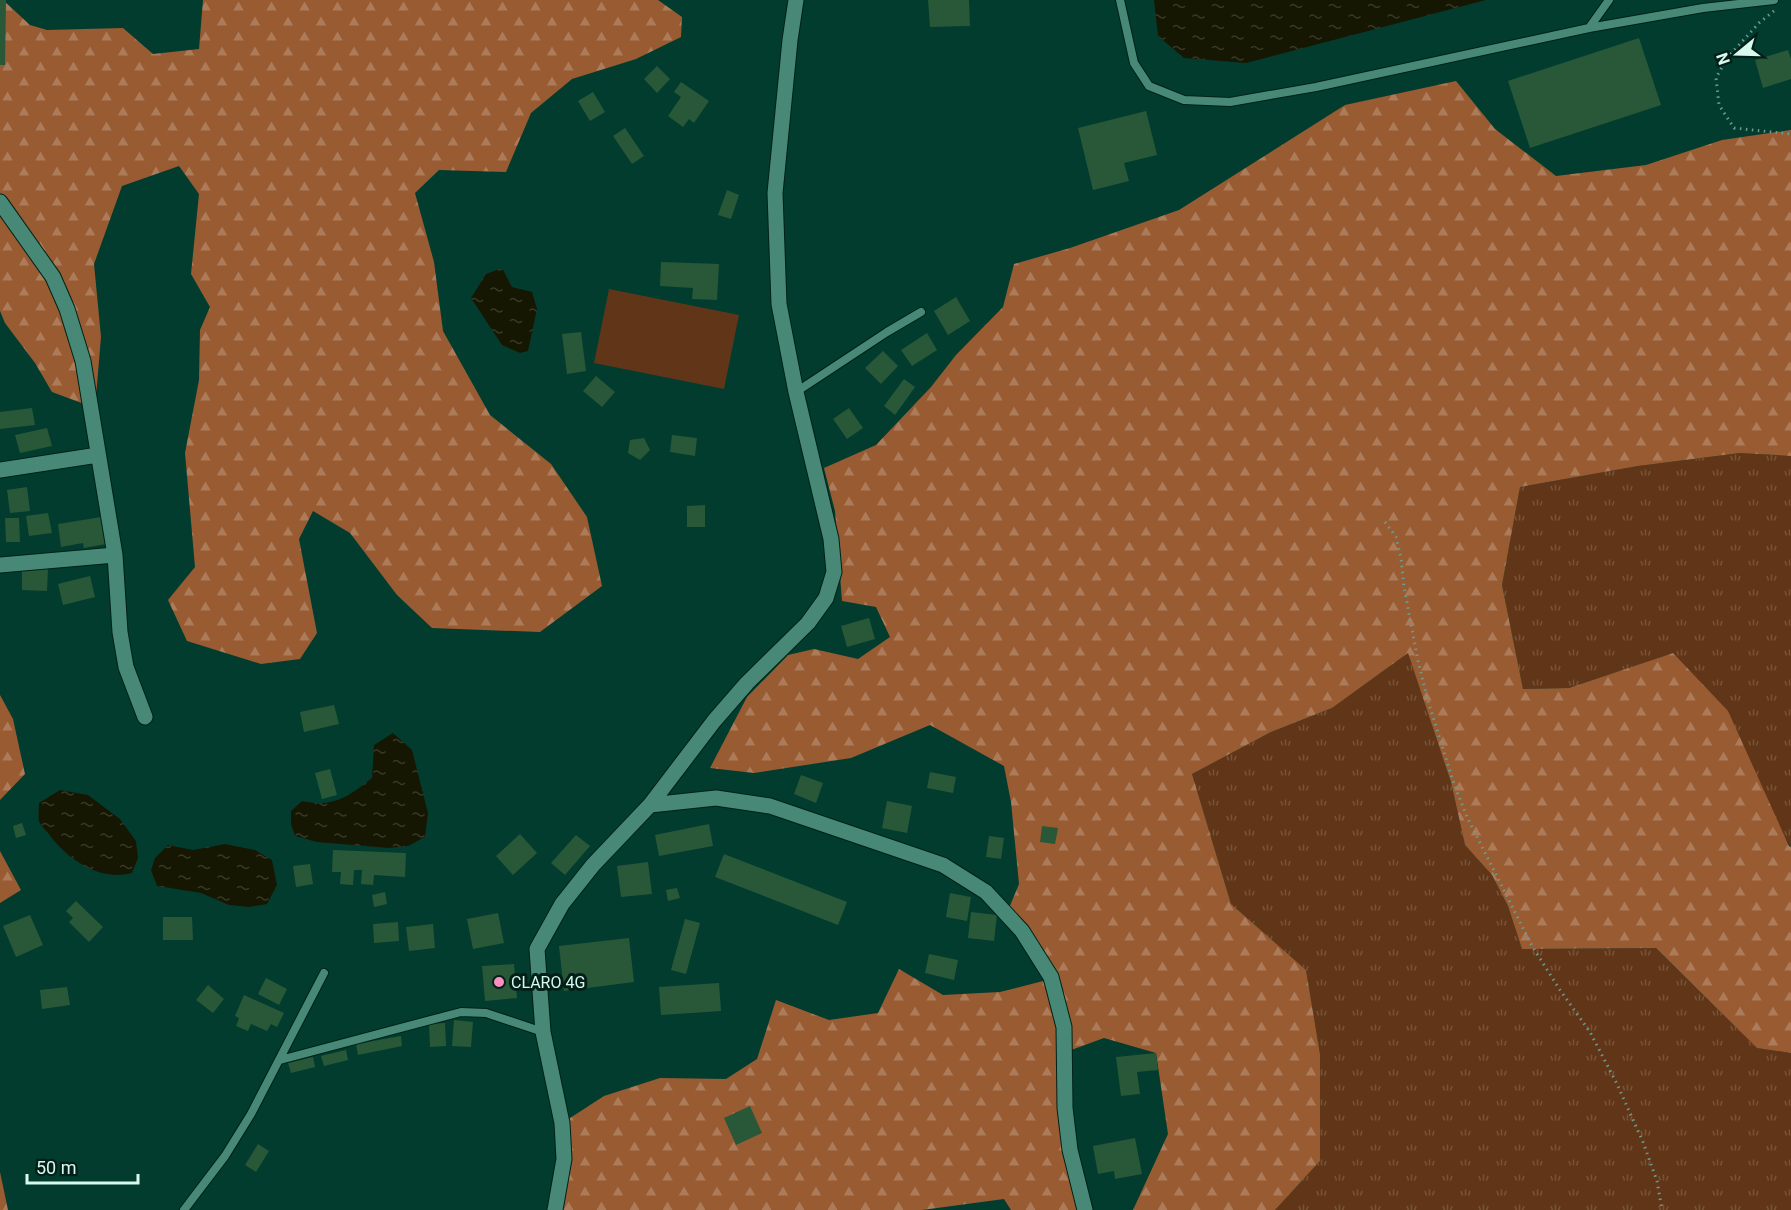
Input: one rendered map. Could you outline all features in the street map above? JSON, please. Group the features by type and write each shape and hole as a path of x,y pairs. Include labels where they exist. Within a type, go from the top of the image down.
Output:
{"street":[{"path":"555,1210 564,1159 562,1123 543,1032 537,949 562,904 593,866 650,805 714,721 747,683 808,622 826,598 834,572 831,539 796,392 779,304 775,193 796,0"},
{"path":"0,202 53,277 67,309 83,361 115,555 120,632 126,667 145,717"},
{"path":"0,470 98,455"},
{"path":"0,565 115,555"},
{"path":"650,805 716,798 770,806 943,865 986,892 1022,931 1051,977 1064,1028 1065,1108 1070,1150 1085,1210"}],"lane":[{"path":"1120,0 1134,63 1149,86 1184,100 1230,102 1316,87 1589,28 1703,8 1776,4"},
{"path":"1589,28 1609,0"},
{"path":"796,392 921,312"},
{"path":"184,1210 225,1156 251,1114 324,973"},
{"path":"280,1060 461,1012 486,1013 543,1032"}],"path":[{"path":"1776,4 1726,58 1716,78 1719,105 1734,128 1791,134"},
{"path":"1385,522 1396,537 1425,691 1463,806 1532,946 1590,1032 1617,1084 1654,1172 1662,1210"}],"green space":[{"path":"0,0 3,0 30,25 47,30 123,28 153,54 199,49 203,0 658,0 682,17 681,37 636,59 572,79 531,113 506,172 439,170 415,193 434,262 443,331 490,415 551,464 587,517 602,586 540,632 432,628 397,595 350,533 313,511 299,539 317,633 300,659 261,664 187,641 168,600 195,567 185,453 199,380 200,330 210,307 191,274 199,194 179,166 122,186 94,264 101,337 95,408 52,392 35,363 5,323 0,311"},
{"path":"1456,81 1495,129 1556,176 1646,165 1722,140 1791,130 1791,456 1740,453 1638,466 1520,487 1502,585 1523,689 1569,688 1673,653 1728,711 1791,847 1791,1053 1757,1048 1656,948 1522,949 1508,906 1492,875 1465,845 1451,782 1408,653 1332,708 1271,732 1192,774 1231,904 1306,970 1320,1054 1320,1161 1275,1210 1133,1210 1168,1134 1156,1053 1104,1038 1063,1053 1079,1210 1011,1210 1004,1199 922,1210 560,1210 567,1120 604,1096 660,1078 726,1079 757,1059 776,1000 829,1020 878,1013 899,969 943,995 1000,992 1047,980 1031,954 1004,920 1019,884 1011,802 1004,766 930,725 851,758 754,773 710,768 747,697 788,655 814,649 858,659 890,637 876,607 842,601 835,511 824,468 876,445 931,387 956,355 1003,307 1014,264 1070,248 1179,210 1345,105"},
{"path":"609,289 739,315 724,389 594,363"},
{"path":"1740,453 1791,456 1791,847 1673,653 1569,688 1523,689 1502,585 1520,487 1638,466"},
{"path":"1408,653 1451,782 1465,845 1492,875 1508,906 1522,949 1656,948 1757,1048 1791,1053 1791,1210 1275,1210 1320,1161 1320,1054 1306,970 1231,904 1192,774 1271,732 1332,708"},
{"path":"0,695 13,719 25,774 0,800"},
{"path":"0,851 21,890 0,903"},
{"path":"0,1172 8,1210 0,1210"}],"water":[{"path":"1154,0 1486,0 1246,63 1184,58 1158,36"},
{"path":"502,268 512,287 532,292 537,309 528,351 520,353 502,345 471,298 486,274"},
{"path":"393,733 412,750 428,813 425,837 408,846 389,848 317,842 295,836 291,824 291,811 302,801 331,802 363,785 372,778 374,745"},
{"path":"60,790 88,795 120,819 136,841 138,858 132,873 120,875 96,871 74,859 55,842 39,822 39,803"},
{"path":"225,844 255,850 272,860 277,885 267,904 249,907 229,905 201,893 157,886 151,870 155,858 168,845 193,850"}],"building":[{"path":"0,0 6,0 5,65 0,65"},
{"path":"928,0 969,0 970,26 930,27"},
{"path":"1639,38 1661,105 1530,148 1508,81"},
{"path":"1788,50 1791,59 1791,79 1763,88 1755,60"},
{"path":"657,66 670,79 657,93 644,79"},
{"path":"681,82 709,101 694,123 689,119 683,127 668,116 681,97 674,92"},
{"path":"593,92 605,112 590,121 578,101"},
{"path":"1146,111 1157,155 1124,163 1129,181 1093,190 1078,128"},
{"path":"625,128 644,156 632,164 613,136"},
{"path":"727,190 739,195 731,219 718,215"},
{"path":"661,262 719,264 717,300 692,299 693,288 660,286"},
{"path":"956,297 970,321 948,335 934,311"},
{"path":"581,332 586,371 567,374 562,334"},
{"path":"927,333 937,350 912,366 901,350"},
{"path":"883,351 898,366 881,384 865,368"},
{"path":"596,376 615,392 602,407 583,391"},
{"path":"904,379 915,387 895,415 884,406"},
{"path":"32,408 35,425 0,429 0,412"},
{"path":"849,408 863,428 847,439 833,419"},
{"path":"47,428 52,446 20,453 15,435"},
{"path":"672,435 697,438 695,456 670,452"},
{"path":"644,438 650,450 640,460 628,453 630,440"},
{"path":"27,487 30,511 10,513 7,490"},
{"path":"705,505 705,527 687,527 687,506"},
{"path":"48,513 52,533 29,536 26,516"},
{"path":"101,517 106,544 84,548 83,543 61,547 58,524"},
{"path":"5,518 19,518 20,542 6,542"},
{"path":"22,567 48,568 47,591 22,590"},
{"path":"90,576 95,597 63,605 58,584"},
{"path":"869,618 875,639 847,647 841,626"},
{"path":"334,705 339,724 304,732 300,712"},
{"path":"330,769 337,795 322,799 315,773"},
{"path":"930,772 956,777 953,793 927,788"},
{"path":"801,775 823,783 816,803 794,794"},
{"path":"887,801 912,806 907,833 882,828"},
{"path":"22,823 26,835 16,838 13,826"},
{"path":"709,824 713,846 659,856 655,835"},
{"path":"1042,826 1058,828 1055,844 1040,842"},
{"path":"520,834 537,853 513,875 496,856"},
{"path":"576,835 590,846 565,875 551,863"},
{"path":"989,836 1004,838 1001,859 986,857"},
{"path":"333,850 406,853 405,877 374,875 373,885 361,884 362,870 354,870 353,885 340,884 341,872 332,872"},
{"path":"724,854 847,902 838,925 715,877"},
{"path":"648,862 652,894 621,897 617,866"},
{"path":"310,864 313,884 296,887 293,866"},
{"path":"677,888 680,898 668,901 666,890"},
{"path":"385,892 387,904 374,907 372,895"},
{"path":"950,893 971,897 967,921 946,917"},
{"path":"76,901 103,927 89,942 69,922 73,918 66,911"},
{"path":"971,912 997,915 994,941 968,938"},
{"path":"498,913 504,943 473,949 467,919"},
{"path":"30,915 43,945 16,957 3,926"},
{"path":"163,917 192,917 193,940 163,940"},
{"path":"685,919 700,923 686,974 671,970"},
{"path":"398,922 399,941 374,943 373,924"},
{"path":"433,924 435,948 409,951 406,927"},
{"path":"629,938 634,982 564,991 559,946"},
{"path":"929,954 958,960 954,980 925,973"},
{"name":"CLARO 4G","path":"514,964 517,998 485,1001 482,966"},
{"path":"266,978 287,989 279,1005 258,994"},
{"path":"719,983 721,1011 661,1015 659,987"},
{"path":"208,985 224,999 213,1013 196,1000"},
{"path":"67,987 70,1005 42,1009 40,990"},
{"path":"244,995 284,1013 277,1027 271,1024 267,1031 251,1024 248,1031 236,1026 239,1018 235,1016"},
{"path":"454,1020 473,1022 471,1047 452,1046"},
{"path":"445,1023 446,1046 430,1047 429,1024"},
{"path":"401,1036 402,1046 358,1055 356,1044"},
{"path":"346,1050 348,1060 324,1066 321,1056"},
{"path":"1156,1053 1158,1070 1137,1072 1140,1094 1121,1096 1116,1057"},
{"path":"313,1057 315,1067 291,1073 288,1063"},
{"path":"750,1106 762,1133 736,1145 724,1118"},
{"path":"1135,1138 1142,1174 1115,1179 1114,1171 1098,1174 1093,1146"},
{"path":"258,1144 269,1151 256,1172 245,1165"}],"place":[{"name":"CLARO 4G","path":"499,982"}]}
